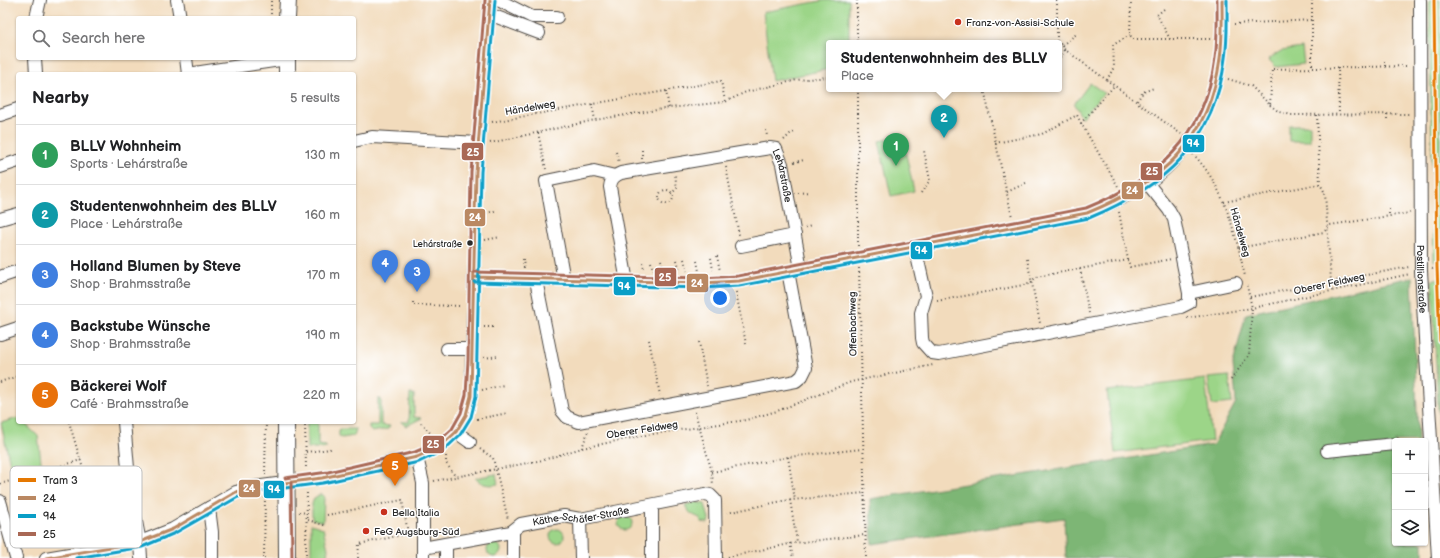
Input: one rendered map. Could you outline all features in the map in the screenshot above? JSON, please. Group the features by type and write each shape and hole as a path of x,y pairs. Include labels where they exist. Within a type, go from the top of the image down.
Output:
{"main road":[{"path":"288,0 288,16"},
{"path":"286,424 287,558"}],"street":[{"path":"36,16 40,0"},
{"path":"177,0 180,16"},
{"path":"142,541 173,529 236,492 254,487 328,477 417,457 441,446 459,427 466,415 471,392 478,143 490,0"},
{"path":"498,0 532,17 557,17"},
{"path":"474,277 627,282 701,283 734,281 1087,213 1118,202 1148,184 1162,172 1188,144 1204,116 1217,76 1222,25 1222,0"},
{"name":"Postillionstraße","path":"1420,0 1420,211 1426,438"},
{"path":"489,14 539,34"},
{"path":"35,60 36,72"},
{"path":"186,60 188,72"},
{"path":"208,72 287,64"},
{"path":"0,115 16,111"},
{"path":"356,141 372,137 478,143"},
{"name":"Lehárstraße","path":"615,176 621,172 770,148 776,149 782,164 801,269"},
{"path":"0,167 16,162"},
{"path":"564,280 546,181 594,171 615,176 611,180 610,187 627,282"},
{"path":"915,247 926,296 921,313 922,338 923,343 932,353 939,354 1182,307 1189,304 1189,293 1174,219 1169,210 1148,184"},
{"path":"0,219 16,215"},
{"path":"741,246 795,235"},
{"path":"536,280 562,411 572,420 579,422 592,421 662,406 796,381 802,376 806,368 788,271"},
{"path":"0,277 16,272"},
{"path":"1189,293 1236,283"},
{"path":"0,334 16,329"},
{"path":"447,349 473,354"},
{"path":"124,424 128,466"},
{"path":"459,427 470,442"},
{"path":"1327,451 1392,444"},
{"path":"417,457 423,483 423,553"},
{"name":"Postillionstraße","path":"1428,460 1438,558"},
{"name":"Käthe-Schäfer-Straße","path":"423,553 446,544 513,531 521,524 564,516 580,519 706,494 710,495 715,500"},
{"path":"715,500 716,558"},
{"path":"0,501 10,534"},
{"path":"652,505 652,558"},
{"path":"209,508 212,532 212,558"},
{"path":"580,519 581,558"},
{"path":"513,531 513,558"},
{"path":"446,544 446,558"},
{"path":"14,548 16,558"},
{"path":"46,558 81,556 115,548"}],"path":[{"path":"271,0 271,16"},
{"path":"857,0 857,40"},
{"path":"1057,0 1057,40"},
{"path":"1131,0 1130,35 1133,39 1221,39"},
{"path":"1312,0 1312,67"},
{"path":"1164,9 1157,15 1171,39"},
{"path":"1222,25 1312,20"},
{"path":"1062,56 1064,49 1062,45 1078,33"},
{"path":"1107,80 1114,67 1113,45 1130,35"},
{"name":"Händelweg","path":"1064,49 1137,101 1188,144 1224,202 1234,226 1252,308 1249,355 1231,380"},
{"path":"1385,60 1385,66"},
{"path":"1270,105 1272,69 1420,66"},
{"path":"1338,67 1339,115"},
{"path":"1217,76 1251,86 1279,112 1291,115 1420,114"},
{"path":"490,136 488,143 595,120 669,108 725,102 753,90 797,80 826,77"},
{"name":"Händelweg","path":"491,129 492,122 721,81 725,102"},
{"path":"1082,123 1115,85"},
{"path":"1137,101 1143,92 1154,88"},
{"path":"666,91 669,108"},
{"name":"Offenbachweg","path":"858,92 858,258 866,558"},
{"path":"985,92 1015,227"},
{"path":"592,104 595,120"},
{"path":"1387,119 1388,114"},
{"path":"995,143 1042,134 1077,115 1112,176"},
{"path":"1317,115 1320,184 1325,193 1326,229 1331,281"},
{"path":"776,149 791,133 795,132"},
{"path":"538,133 549,180"},
{"path":"921,193 930,180 924,151"},
{"path":"724,156 741,246"},
{"path":"672,194 668,191 662,192 659,198 661,202 667,204 671,202 673,198 672,194 677,188 673,164"},
{"path":"1006,192 1026,183"},
{"path":"1224,202 1320,184"},
{"path":"1118,202 1130,267 1182,256"},
{"path":"1389,209 1389,216"},
{"path":"1239,248 1324,232 1330,225 1420,211"},
{"path":"1027,259 1042,334"},
{"path":"924,304 1028,284 1036,277 1128,260"},
{"path":"1250,297 1408,266 1421,271"},
{"path":"1080,269 1092,324"},
{"name":"Oberer Feldweg","path":"1240,309 1252,308 1421,271"},
{"path":"734,281 746,344"},
{"path":"413,302 413,305 474,306"},
{"path":"650,340 662,406"},
{"path":"699,342 709,398"},
{"path":"473,354 498,356"},
{"path":"0,382 16,377"},
{"name":"Oberer Feldweg","path":"423,483 543,460 582,448 646,435 699,429 746,420 861,380"},
{"path":"471,392 504,385"},
{"path":"692,401 712,472 715,500"},
{"path":"459,427 508,413"},
{"path":"582,448 592,421"},
{"path":"421,423 441,446 446,454 446,463 455,476"},
{"path":"70,424 83,466"},
{"path":"470,442 493,458 507,518"},
{"path":"306,452 330,449 332,446"},
{"path":"712,472 788,457 862,449"},
{"path":"788,457 795,500"},
{"path":"61,466 81,460"},
{"path":"0,484 10,481"},
{"path":"716,516 790,500 864,493"},
{"path":"327,515 402,500 408,533"},
{"path":"790,500 797,542"},
{"path":"308,520 327,526"},
{"path":"358,558 359,544 408,533 424,533"},
{"path":"724,558 790,543 865,536"},
{"path":"790,543 793,558"}],"green space":[{"path":"826,0 849,0 849,40 826,40 826,70 772,81 763,12"},
{"path":"1429,0 1440,0 1440,260 1434,261"},
{"path":"1302,48 1304,64 1276,67 1268,59 1281,51"},
{"path":"1090,83 1104,93 1082,118 1074,104"},
{"path":"1289,125 1310,125 1310,141 1289,141"},
{"path":"902,136 914,191 891,196 879,141"},
{"path":"1412,277 1418,438 1392,438 1392,546 1423,546 1423,558 1066,558 1064,518 872,544 870,499 1213,445 1236,402 1233,364 1246,314"},
{"path":"1440,278 1440,448 1432,280"},
{"path":"1229,376 1232,403 1212,405 1208,378"},
{"path":"1205,379 1212,441 1115,453 1107,391"},
{"path":"410,394 414,394 414,417 422,418 406,426 401,422 409,422"},
{"path":"378,399 381,399 381,425 390,426 388,429 372,432 369,429 369,425 378,425"},
{"path":"16,419 16,424 25,424 38,436 42,466 10,466 1,423"},
{"path":"307,424 318,424 318,445 326,446 326,448 307,448"},
{"path":"339,429 356,429 354,436 342,438 339,436"},
{"path":"496,474 498,484 486,484 475,478"},
{"path":"321,494 324,497 323,522 312,519 312,504 314,498"},
{"path":"696,502 705,504 709,519 708,523 701,522 700,518 687,510 685,505"},
{"path":"622,516 628,516 632,520 632,526 628,530 622,530 618,526 618,520"},
{"path":"311,524 323,528 328,549 326,558 311,558"},
{"path":"554,529 560,529 564,533 564,539 560,543 554,543 550,539 550,533"},
{"path":"491,543 497,543 501,547 501,553 497,557 491,557 487,553 487,547"}],"tram line":[{"name":"3","path":"1434,0 1437,267 1440,341"}],"transit line":[{"name":"25","path":"285,478 328,472 415,452 438,442 452,429 461,413 466,395 468,360 471,172 485,0"},
{"name":"24","path":"142,541 173,529 236,492 254,487 322,478 417,457 441,446 456,432 466,415 471,396 476,172 490,0"},
{"name":"94","path":"142,547 175,533 238,497 255,492 323,483 419,462 444,450 460,435 471,417 476,396 481,172 495,0"},
{"name":"25","path":"474,272 701,278 738,276 1086,208 1112,197 1135,184 1155,169 1173,152 1189,133 1201,111 1209,86 1215,58 1217,44 1217,0"},
{"name":"24","path":"474,277 701,283 739,281 1087,213 1138,188 1159,173 1178,155 1193,136 1205,113 1214,87 1222,44 1222,0"},
{"name":"94","path":"474,282 701,288 739,286 1089,218 1116,206 1140,192 1162,176 1181,158 1197,138 1210,114 1219,88 1227,44 1227,0"},
{"name":"25","path":"291,483 292,558"},
{"name":"24","path":"46,558 105,548"},
{"name":"94","path":"76,558 136,548"}],"place":[{"name":"Franz-von-Assisi-Schule","path":"958,22"},
{"name":"Studentenwohnheim des BLLV","path":"944,138"},
{"name":"BLLV Wohnheim","path":"896,166"},
{"name":"Lehárstraße","path":"470,243"},
{"name":"Backstube Wünsche","path":"385,283"},
{"name":"Holland Blumen by Steve","path":"417,292"},
{"name":"Bäckerei Wolf","path":"395,486"},
{"name":"Bella Italia","path":"384,512"},
{"name":"FeG Augsburg-Süd","path":"366,531"}]}
